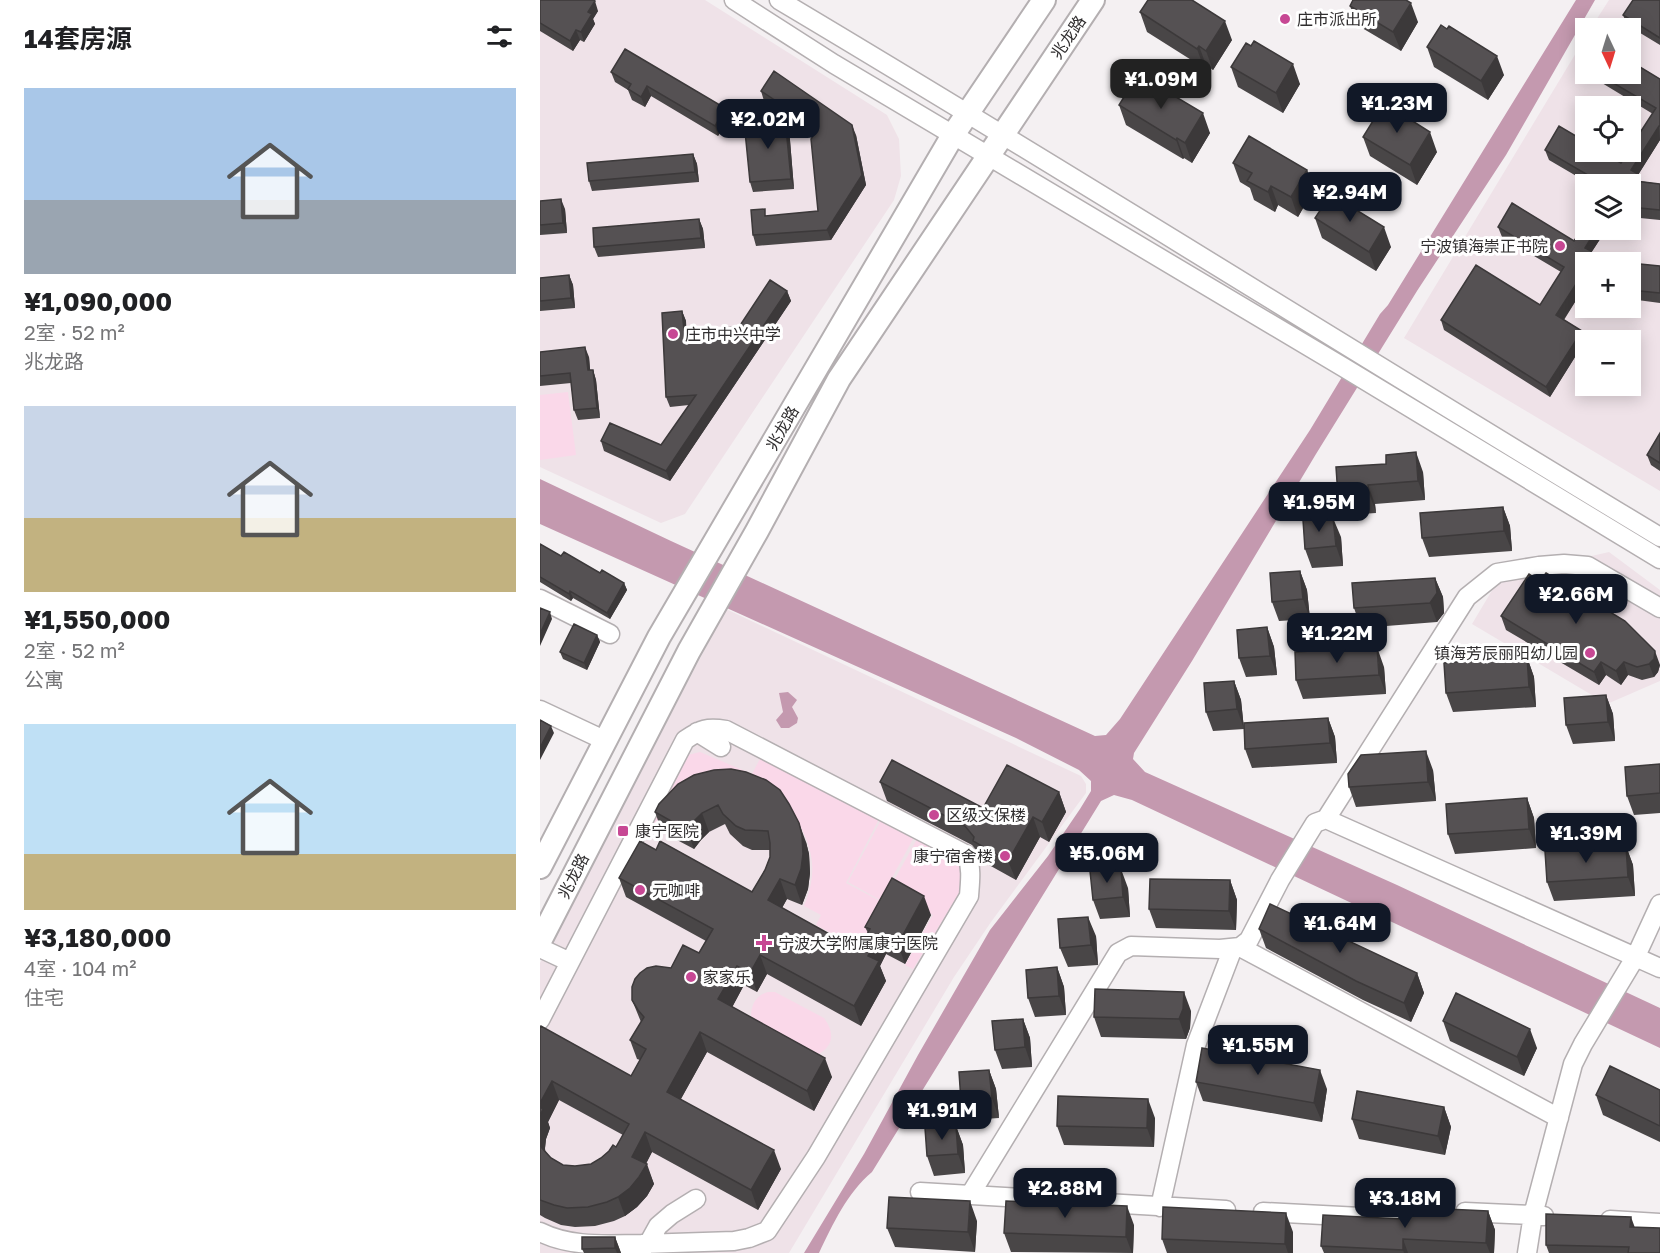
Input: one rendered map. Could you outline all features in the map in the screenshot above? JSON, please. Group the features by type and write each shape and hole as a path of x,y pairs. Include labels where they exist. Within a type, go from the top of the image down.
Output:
{"main road":[{"name":"兆龙路","path":"540,867 659,637 953,135 1044,0"},
{"name":"兆龙路","path":"540,941 689,651 839,379 1093,0"}],"street":[{"path":"779,0 1660,537"},
{"path":"742,2 834,64 1660,559"},
{"path":"969,1195 1118,953 1131,946 1237,948 1250,940 1280,880 1315,823 1326,819 1467,597 1497,573 1564,564 1588,566 1660,608"},
{"path":"540,599 610,634"},
{"path":"540,710 604,740"},
{"path":"540,1020 685,740 697,732 712,728 726,730 967,855 971,878 969,896 816,1157 766,1231 734,1241 644,1247 564,1242 540,1232"},
{"path":"697,732 721,747"},
{"path":"1326,819 1660,968"},
{"path":"1527,1253 1533,1215 1573,1064 1636,956 1660,904"},
{"path":"540,948 570,962"},
{"path":"1237,948 1559,1118"},
{"path":"1160,1207 1196,1045 1237,948"},
{"path":"920,1192 1380,1218 1423,1209 1556,1217"},
{"path":"644,1247 658,1226 696,1199"},
{"path":"1591,1219 1660,1223"}],"shaded area":[{"name":"庄市中兴中学","path":"540,0 705,0 887,115 899,139 901,176 894,200 685,514 661,523 540,467"},
{"path":"1576,0 1595,0 1585,18 1575,18 1575,35 1506,155 1417,291 1316,454 1134,753 1133,759 1145,772 1397,885 1660,1008 1660,1048 1132,800 1114,795 1101,801 872,1172 855,1189 841,1210 819,1253 804,1253 864,1154 990,930 1048,856 1080,809 1091,791 1091,781 1079,770 1016,738 540,524 540,479 1095,736 1106,735 1120,719 1310,430 1380,314 1388,305"},
{"name":"宁波镇海崇正书院","path":"1609,0 1660,0 1660,491 1404,338 1575,55 1575,84 1641,84 1641,18 1597,18"},
{"path":"568,392 576,455 540,460 540,395"},
{"name":"镇海芳辰丽阳幼儿园","path":"1609,552 1660,590 1660,681 1607,704 1472,624 1500,577"},
{"name":"宁波大学附属康宁医院","path":"726,609 1081,776 1086,784 1086,793 991,922 954,977 789,1253 540,1253 540,963"},
{"path":"788,692 797,700 792,707 798,718 797,723 789,728 781,728 776,720 783,712 779,693"},
{"path":"700,752 752,774 762,755 880,817 846,883 882,902 917,839 950,852 963,868 961,890 913,969 905,965 933,915 897,896 866,952 816,925 821,915 804,906 811,881 812,858 805,836 792,812 664,822 660,831 654,828 651,822 688,755"},
{"path":"881,820 914,837 880,900 848,882"},
{"path":"775,992 824,1018 831,1034 827,1048 817,1055 751,1017 755,1001 760,995"}],"building":[{"path":"540,0 595,1 588,12 592,14 581,32 576,30 570,41 540,23"},
{"path":"1148,0 1192,0 1225,21 1206,51 1199,46 1197,49 1140,12"},
{"path":"1353,0 1406,0 1411,3 1393,32 1350,6"},
{"path":"1633,0 1660,0 1660,38 1641,26 1641,18 1628,18 1623,15"},
{"path":"1441,25 1447,29 1449,26 1497,56 1481,81 1427,47"},
{"path":"1254,41 1293,64 1276,93 1231,67 1246,43 1251,46"},
{"path":"625,49 725,108 715,126 647,86 641,97 628,89 631,84 611,72"},
{"path":"1641,68 1660,79 1660,126 1641,154 1641,131 1656,108 1641,99 1641,96 1636,96 1615,84 1641,84"},
{"path":"774,71 852,125 862,175 827,230 753,235 751,210 765,209 765,216 818,211 811,139 818,129 761,91"},
{"path":"1137,76 1203,113 1185,143 1177,138 1176,140 1119,105"},
{"path":"1384,103 1430,132 1410,165 1363,137"},
{"path":"785,118 791,179 750,182 744,121"},
{"path":"1559,126 1575,135 1575,162 1636,162 1631,170 1638,174 1586,174 1545,150"},
{"path":"1249,136 1307,170 1291,197 1271,186 1268,192 1247,181 1252,173 1233,163"},
{"path":"693,154 695,172 589,181 587,163"},
{"path":"1641,182 1660,184 1660,210 1641,208"},
{"path":"1329,197 1335,201 1337,198 1384,227 1369,252 1315,218"},
{"path":"561,199 563,223 540,225 540,201"},
{"path":"1512,203 1574,241 1590,240 1585,248 1591,252 1575,252 1575,286 1556,315 1580,330 1575,330 1575,342 1546,387 1441,320 1476,265 1540,305 1564,267 1498,227"},
{"path":"699,219 701,238 594,247 593,228"},
{"path":"1641,264 1660,266 1660,293 1641,291"},
{"path":"569,275 571,298 540,301 540,278"},
{"path":"770,280 787,291 666,471 601,441 610,423 661,445 696,395 666,397 662,313 682,311 684,330 739,327"},
{"path":"585,347 588,370 593,370 597,408 574,410 570,373 540,376 540,352"},
{"path":"1660,433 1660,463 1647,455"},
{"path":"1416,452 1418,481 1368,485 1369,493 1338,496 1336,467 1386,464 1386,455"},
{"path":"1503,507 1504,531 1422,538 1420,513"},
{"path":"1333,518 1336,546 1305,549 1303,520"},
{"path":"540,544 561,556 564,552 600,573 602,570 624,583 607,613 570,591 569,594 540,577"},
{"path":"1300,571 1303,599 1272,602 1270,573"},
{"path":"1546,573 1625,621 1655,651 1654,659 1649,664 1637,667 1624,662 1616,671 1601,662 1594,672 1501,616 1529,574 1540,581"},
{"path":"1435,578 1437,593 1430,603 1354,608 1352,583"},
{"path":"540,608 550,612 540,634"},
{"path":"574,624 597,635 584,663 560,652"},
{"path":"1267,627 1270,656 1239,658 1237,630"},
{"path":"1377,647 1379,675 1296,680 1295,652"},
{"path":"1527,657 1529,687 1446,693 1444,663"},
{"path":"1234,681 1237,709 1206,712 1204,683"},
{"path":"1606,695 1608,722 1566,725 1564,698"},
{"path":"1328,718 1330,743 1245,749 1244,723"},
{"path":"540,720 551,726 540,748"},
{"path":"1426,751 1428,782 1349,787 1348,774 1361,755"},
{"path":"892,760 983,808 1007,765 1059,792 1042,822 1033,817 1008,861 973,841 974,837 965,826 880,782"},
{"path":"1660,764 1660,793 1627,796 1625,767"},
{"path":"731,769 766,780 780,790 799,823 803,854 801,869 795,885 780,879 768,900 858,950 870,929 865,927 892,878 924,896 898,944 879,934 868,956 879,961 854,1006 760,955 750,973 737,966 718,999 825,1058 807,1091 700,1032 667,1092 774,1150 751,1190 645,1132 632,1157 647,1164 630,1188 618,1197 588,1207 567,1208 540,1200 540,1142 551,1158 563,1165 591,1164 601,1158 613,1145 616,1147 629,1124 552,1081 540,1103 541,1026 631,1076 646,1049 630,1040 644,1017 632,1000 632,987 635,979 647,968 656,966 671,968 683,945 699,953 713,929 619,878 640,841 656,850 660,841 752,892 765,870 770,857 768,831 745,830 736,826 723,814 718,805 702,813 687,830 655,812 659,804 678,784 694,775"},
{"path":"1527,798 1529,829 1448,834 1446,804"},
{"path":"1626,846 1628,877 1547,882 1545,851"},
{"path":"1121,869 1123,897 1093,900 1090,871"},
{"path":"1150,879 1230,880 1229,911 1149,909"},
{"path":"1270,904 1417,973 1404,1003 1356,981 1259,929"},
{"path":"1088,917 1091,945 1060,948 1058,919"},
{"path":"1057,967 1059,996 1028,998 1026,970"},
{"path":"1095,989 1184,992 1183,1009 1179,1019 1094,1017"},
{"path":"1456,993 1530,1029 1517,1057 1443,1021"},
{"path":"1023,1019 1025,1047 995,1050 992,1021"},
{"path":"1202,1048 1320,1070 1314,1103 1196,1082"},
{"path":"1610,1066 1660,1090 1660,1126 1596,1095"},
{"path":"989,1070 992,1098 961,1101 959,1072"},
{"path":"1357,1091 1444,1107 1438,1136 1352,1119"},
{"path":"1058,1096 1148,1099 1147,1128 1057,1126"},
{"path":"956,1126 958,1154 927,1156 925,1128"},
{"path":"889,1197 970,1201 968,1232 887,1228"},
{"path":"1006,1201 1127,1206 1126,1237 1004,1233"},
{"path":"1163,1207 1286,1213 1285,1244 1162,1239"},
{"path":"1403,1207 1488,1211 1486,1243 1403,1239 1403,1250 1321,1246 1323,1215 1403,1219"},
{"path":"1546,1214 1631,1217 1630,1227 1660,1228 1660,1253 1628,1253 1629,1247 1546,1245"},
{"path":"582,1237 615,1237 615,1248 582,1249"}],"place":[{"name":"庄市派出所","path":"1285,19"},
{"name":"宁波镇海崇正书院","path":"1560,246"},
{"name":"庄市中兴中学","path":"673,334"},
{"name":"镇海芳辰丽阳幼儿园","path":"1590,653"},
{"name":"区级文保楼","path":"934,815"},
{"name":"康宁医院","path":"623,831"},
{"name":"康宁宿舍楼","path":"1005,856"},
{"name":"元咖啡","path":"640,890"},
{"name":"宁波大学附属康宁医院","path":"764,943"},
{"name":"家家乐","path":"691,977"}]}
